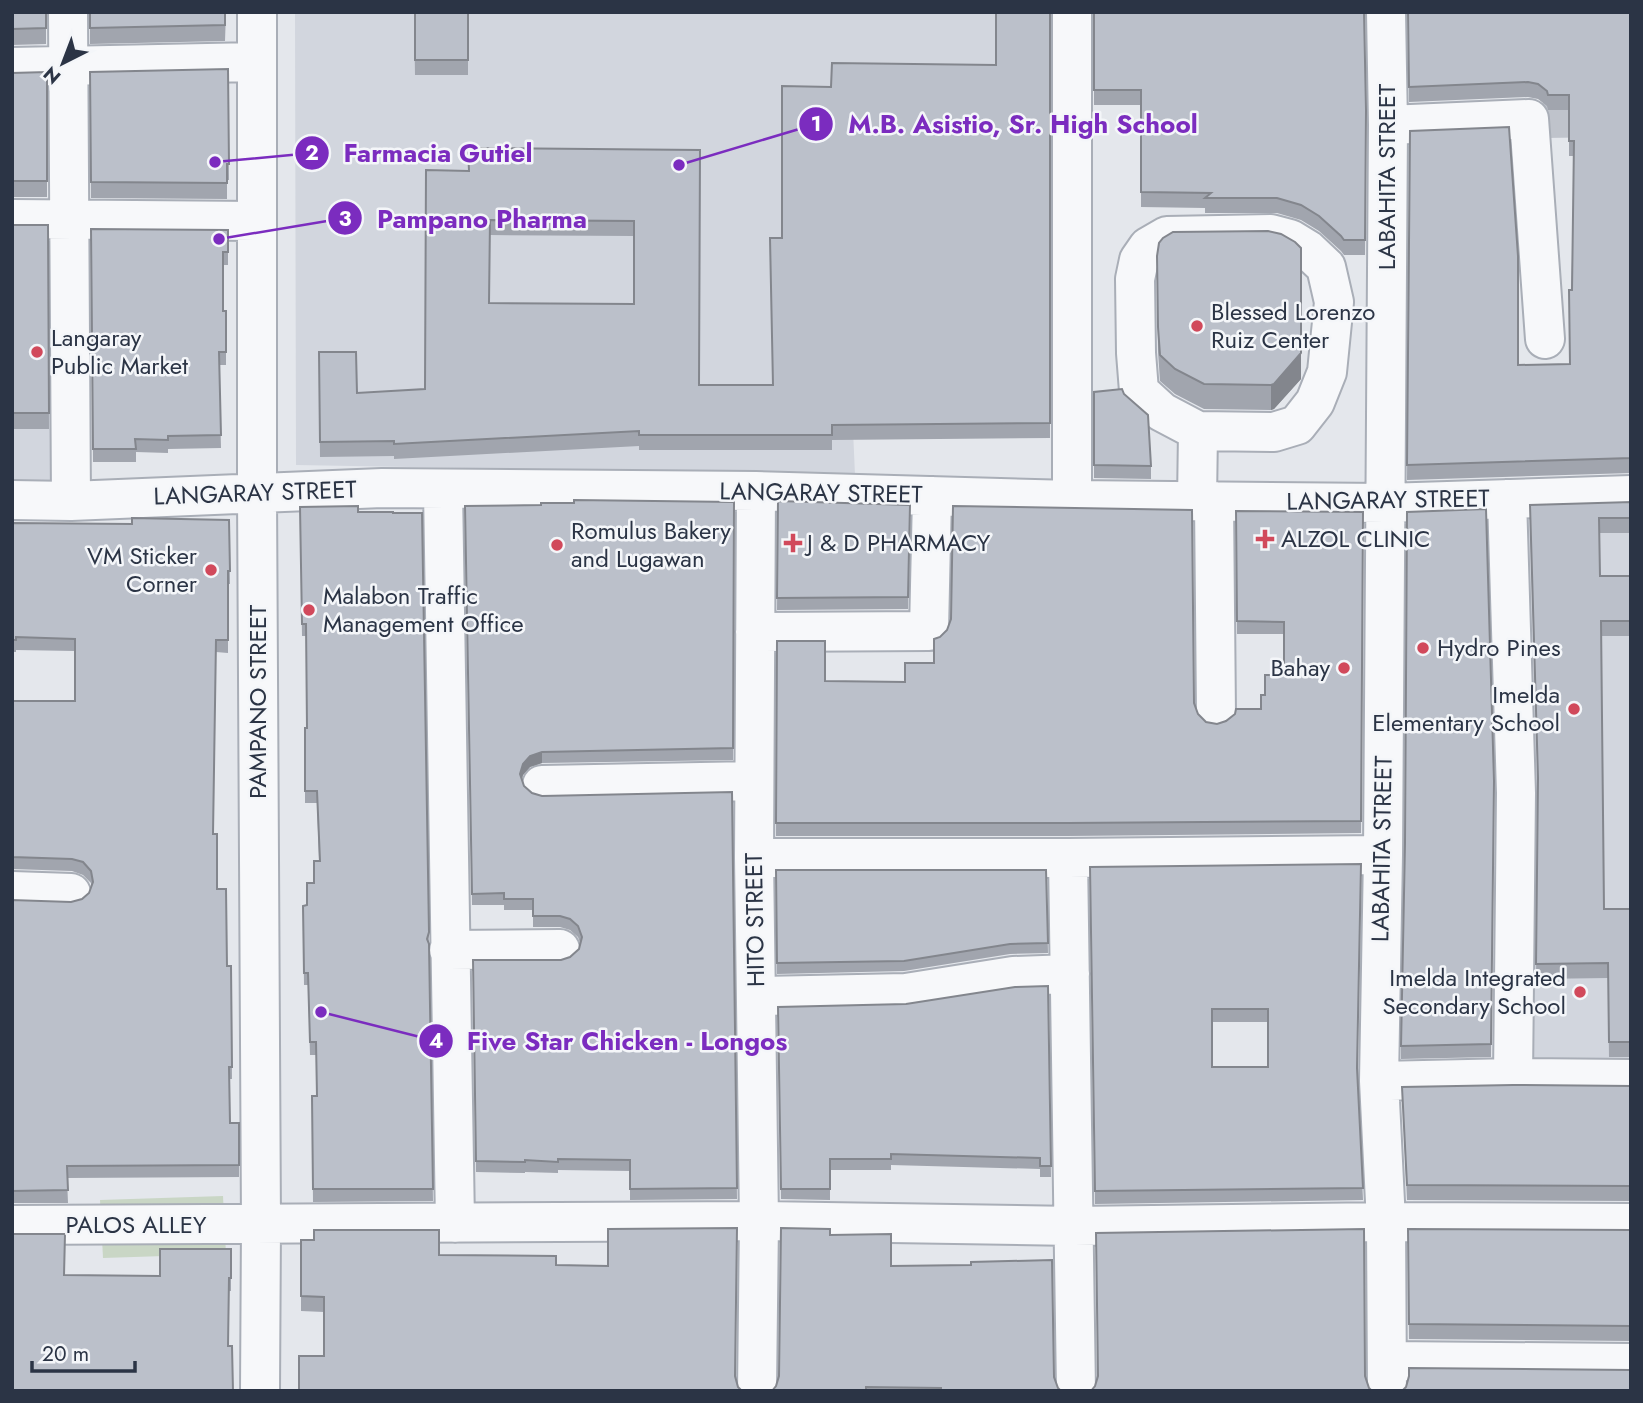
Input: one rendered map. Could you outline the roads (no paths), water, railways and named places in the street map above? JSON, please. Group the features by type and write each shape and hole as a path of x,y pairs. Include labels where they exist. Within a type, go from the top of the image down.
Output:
{"street":[{"path":"68,12 71,501"},
{"name":"PAMPANO STREET","path":"257,12 260,1391"},
{"path":"1072,12 1072,500"},
{"name":"LABAHITA STREET","path":"1386,12 1388,124 1379,1080 1385,1222 1387,1376"},
{"path":"12,67 257,62"},
{"path":"1388,124 1536,119 1545,339"},
{"path":"12,219 257,221"},
{"path":"1271,234 1290,239 1308,250 1326,267 1334,302 1327,372 1315,402 1297,425 1274,432 1198,431 1162,412 1139,391 1135,291 1139,260 1148,247 1167,236 1271,234"},
{"path":"1198,431 1206,501 1216,715"},
{"name":"LANGARAY STREET","path":"12,500 71,501 382,488 756,491 1072,500 1385,503 1631,495"},
{"path":"443,489 454,1223"},
{"name":"HITO STREET","path":"756,491 754,858 759,1221 757,1391"},
{"path":"755,632 929,631 932,496"},
{"path":"1507,499 1516,793 1513,1078"},
{"path":"542,785 754,781"},
{"path":"754,858 1383,855"},
{"path":"1068,858 1076,1391"},
{"path":"12,891 71,893"},
{"path":"449,950 560,948"},
{"path":"756,996 906,993 1013,976 1070,974"},
{"path":"1379,1080 1631,1079"},
{"name":"PALOS ALLEY","path":"12,1225 759,1221 1074,1226 1385,1222 1631,1223"},
{"path":"1387,1376 1631,1363"}],"tunnel":[{"path":"1543,119 1631,118"}],"place":[{"name":"Farmacia Gutiel","path":"215,162"},
{"name":"M.B. Asistio, Sr. High School","path":"679,165"},
{"name":"Pampano Pharma","path":"219,239"},
{"name":"Blessed Lorenzo Ruiz Center","path":"1197,326"},
{"name":"Langaray Public Market","path":"37,352"},
{"name":"ALZOL CLINIC","path":"1265,539"},
{"name":"J & D PHARMACY","path":"793,543"},
{"name":"Romulus Bakery and Lugawan","path":"557,545"},
{"name":"VM Sticker Corner","path":"211,570"},
{"name":"Malabon Traffic Management Office","path":"309,610"},
{"name":"Hydro Pines","path":"1423,648"},
{"name":"Bahay","path":"1344,668"},
{"name":"Imelda Elementary School","path":"1574,709"},
{"name":"Imelda Integrated Secondary School","path":"1580,992"},
{"name":"Five Star Chicken - Longos","path":"321,1012"}]}
